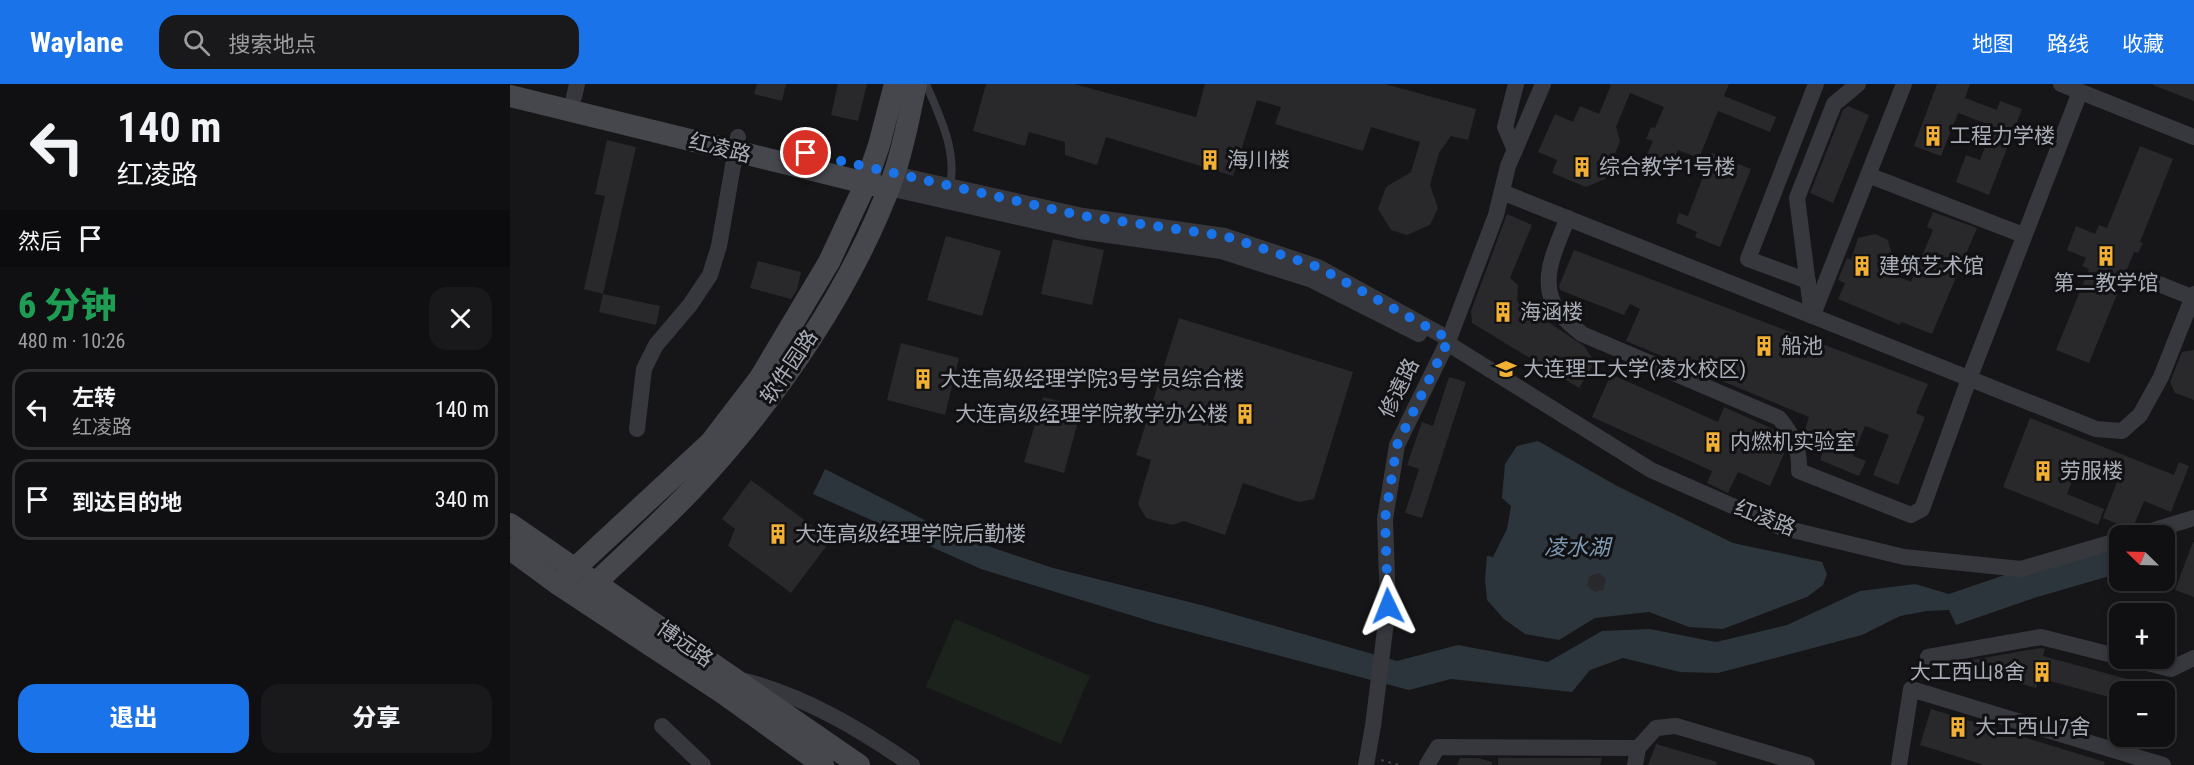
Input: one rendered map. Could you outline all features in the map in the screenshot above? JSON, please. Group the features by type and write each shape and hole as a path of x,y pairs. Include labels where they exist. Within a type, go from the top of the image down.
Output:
{"main road":[{"name":"红凌路","path":"523,84 575,90 736,144"},
{"name":"软件园路","path":"567,577 711,442 760,378 829,262 869,176 895,84"},
{"name":"软件园路","path":"588,591 699,483 777,390 850,270 891,181 915,84"},
{"name":"红凌路","path":"510,96 736,144 891,181"},
{"name":"博远路","path":"510,524 567,577"},
{"name":"博远路","path":"510,549 567,577 734,679 859,765"},
{"name":"博远路","path":"588,591 823,765"}],"street":[{"path":"1515,150 1505,127 1516,84"},
{"name":"修遠路","path":"1366,765 1388,606 1385,519 1397,445 1447,343 1496,215 1508,166 1543,84"},
{"path":"1808,281 1748,259 1816,84"},
{"path":"1812,316 1797,198 1834,104 1858,84"},
{"path":"1812,316 1904,84"},
{"path":"2061,84 2194,136"},
{"path":"1568,218 1550,267 1548,290 1558,311 1582,334 1779,418 1788,429 1800,454 1799,471 1911,515 1922,509 2023,235 2080,92"},
{"path":"637,429 644,369 656,345 690,304 710,275 719,246 736,144"},
{"path":"1868,175 2023,235"},
{"name":"红凌路","path":"891,181 950,187 1083,216 1225,236 1318,267 1447,343 1651,470 1780,527 1904,557 2021,568 2109,543"},
{"name":"红凌路","path":"891,181 1080,231 1221,250 1312,280 1447,343"},
{"path":"1502,192 2096,429 2122,431 2140,415 2161,377 2194,296 2159,284"},
{"path":"2171,525 2194,518"},
{"path":"1928,657 2041,637 2109,654"},
{"path":"2175,667 2194,658"},
{"path":"734,679 774,688 850,725 912,765"},
{"path":"1899,765 1911,689 2163,765"},
{"path":"662,726 703,765"},
{"path":"1426,765 1438,747 1637,757 1656,728 1676,726 1807,765"}],"lane":[{"path":"926,84 943,123 950,147 953,170 950,187"}],"shaded area":[{"path":"955,619 1090,676 1061,744 926,687"}],"water":[{"name":"凌水湖","path":"1538,441 1617,486 1733,543 1822,562 1827,574 1823,585 1807,597 1723,629 1689,627 1649,612 1595,618 1559,640 1525,634 1504,619 1487,600 1485,579 1487,556 1493,557 1507,529 1511,506 1502,498 1505,464 1517,446"},
{"path":"825,469 952,534 1053,568 1205,606 1397,661 1458,645 1548,662 1602,631 1650,629 1716,642 1787,625 1860,591 1915,584 1949,594 2105,541 2109,558 2109,576 2034,598 1956,625 1949,610 1900,616 1862,635 1718,673 1680,672 1623,658 1590,670 1572,692 1451,679 1409,690 1156,623 981,569 813,494"}],"building":[{"path":"757,84 786,84 782,101 754,94"},
{"path":"838,84 867,84 858,121 831,115"},
{"name":"海川楼","path":"986,84 1074,84 1196,117 1205,84 1385,84 1476,109 1468,140 1451,136 1439,153 1430,185 1438,208 1430,225 1407,235 1391,230 1378,209 1386,187 1411,172 1420,142 1371,127 1363,151 1275,124 1281,107 1257,100 1233,176 1106,137 1097,165 1065,155 1065,142 1029,132 1025,146 973,131"},
{"name":"综合教学1号楼","path":"1609,84 1729,84 1724,96 1776,117 1770,132 1718,111 1699,158 1678,150 1671,165 1647,155 1653,141 1646,139 1651,127 1655,128 1664,107 1630,93 1616,127 1620,141 1605,179 1586,187 1552,173 1557,160 1538,152 1555,114 1573,122 1580,106 1599,114 1611,85"},
{"name":"工程力学楼","path":"1937,84 1970,84 1965,98 1997,110 2000,101 2022,109 1989,195 1956,182 1966,155 1980,160 1993,126 1958,113 1941,156 1914,146"},
{"path":"2194,84 2194,101 2153,85"},
{"path":"1848,106 1869,115 1833,203 1810,193 1843,110"},
{"path":"607,140 636,147 603,294 584,289 605,196 595,194"},
{"name":"第二教学馆","path":"2140,146 2173,159 2140,242 2143,243 2138,253 2134,252 2126,272 2129,273 2125,284 2122,282 2089,363 2056,350 2089,269 2082,266 2086,258 2067,250 2076,226 2095,234 2099,225 2107,228"},
{"path":"1712,153 1751,169 1720,247 1695,237 1697,232 1676,223 1679,213 1688,216"},
{"name":"建筑艺术馆","path":"1933,212 1977,228 1932,334 1901,322 1900,325 1838,299 1845,283 1838,280 1847,258 1851,260 1858,238 1875,234 1888,240 1892,255 1885,271 1911,282 1933,230 1927,227"},
{"name":"海涵楼","path":"1507,214 1532,225 1510,278 1518,285 1517,301 1584,346 1595,362 1579,388 1472,323 1471,311"},
{"path":"946,236 1001,251 982,316 927,300"},
{"path":"1053,239 1104,250 1092,305 1041,294"},
{"path":"1574,250 1928,384 1916,413 1925,417 1898,485 1873,475 1889,435 1865,426 1853,456 1866,461 1859,476 1820,460 1824,449 1805,441 1803,436 1809,417 1626,341 1640,309 1630,304 1624,315 1560,290 1559,286"},
{"path":"758,261 801,272 797,290 791,299 750,288"},
{"path":"603,294 660,306 656,325 599,312"},
{"name":"大连高级经理学院教学办公楼","path":"1179,318 1353,372 1314,499 1299,502 1243,483 1225,535 1184,521 1172,525 1146,518 1138,504 1151,460 1136,455"},
{"name":"大连高级经理学院3号学员综合楼","path":"901,343 959,358 945,415 887,400"},
{"path":"2194,350 2194,400 2175,393 2170,382 2182,352"},
{"name":"内燃机实验室","path":"1611,374 1718,422 1724,407 1773,429 1784,454 1770,486 1738,472 1728,493 1707,483 1712,471 1592,417"},
{"path":"1449,377 1466,382 1422,518 1405,513 1419,469 1407,465 1422,422 1433,426"},
{"path":"1043,397 1082,407 1064,473 1024,462"},
{"name":"劳服楼","path":"2030,418 2174,475 2179,462 2189,466 2171,512 2144,501 2134,525 2120,525 2103,518 2119,477 2080,461 2067,494 2104,509 2098,525 2003,487"},
{"name":"大连高级经理学院后勤楼","path":"751,480 831,540 791,593 728,546 735,529 722,519"},
{"path":"2193,542 2194,542 2194,597 2175,590"},
{"path":"1599,573 1606,580 1603,590 1594,592 1587,585 1590,576"},
{"name":"大工西山8舍","path":"2040,648 2045,649 2043,656 2134,681 2109,681 2109,697 2039,678 2036,688 1960,667 1961,662"},
{"name":"大工西山7舍","path":"1931,709 2105,762 2104,765 1984,765 1920,745"},
{"path":"1656,744 1717,762 1716,765 1648,765"},
{"path":"1460,758 1478,758 1492,762 1492,765 1457,765"},
{"path":"1498,758 1602,758 1600,765 1498,765"}],"place":[{"name":"工程力学楼","path":"1933,136"},
{"name":"海川楼","path":"1210,160"},
{"name":"综合教学1号楼","path":"1582,167"},
{"name":"第二教学馆","path":"2106,256"},
{"name":"建筑艺术馆","path":"1862,266"},
{"name":"海涵楼","path":"1503,312"},
{"name":"船池","path":"1764,346"},
{"name":"大连理工大学(凌水校区)","path":"1506,369"},
{"name":"大连高级经理学院3号学员综合楼","path":"923,379"},
{"name":"大连高级经理学院教学办公楼","path":"1245,414"},
{"name":"内燃机实验室","path":"1713,442"},
{"name":"劳服楼","path":"2043,471"},
{"name":"大连高级经理学院后勤楼","path":"778,534"},
{"name":"大工西山8舍","path":"2042,672"},
{"name":"大工西山7舍","path":"1958,727"}],"route":[{"path":"806,153 1083,216 1225,236 1318,267 1449,339 1397,445 1385,519 1388,606"}]}
